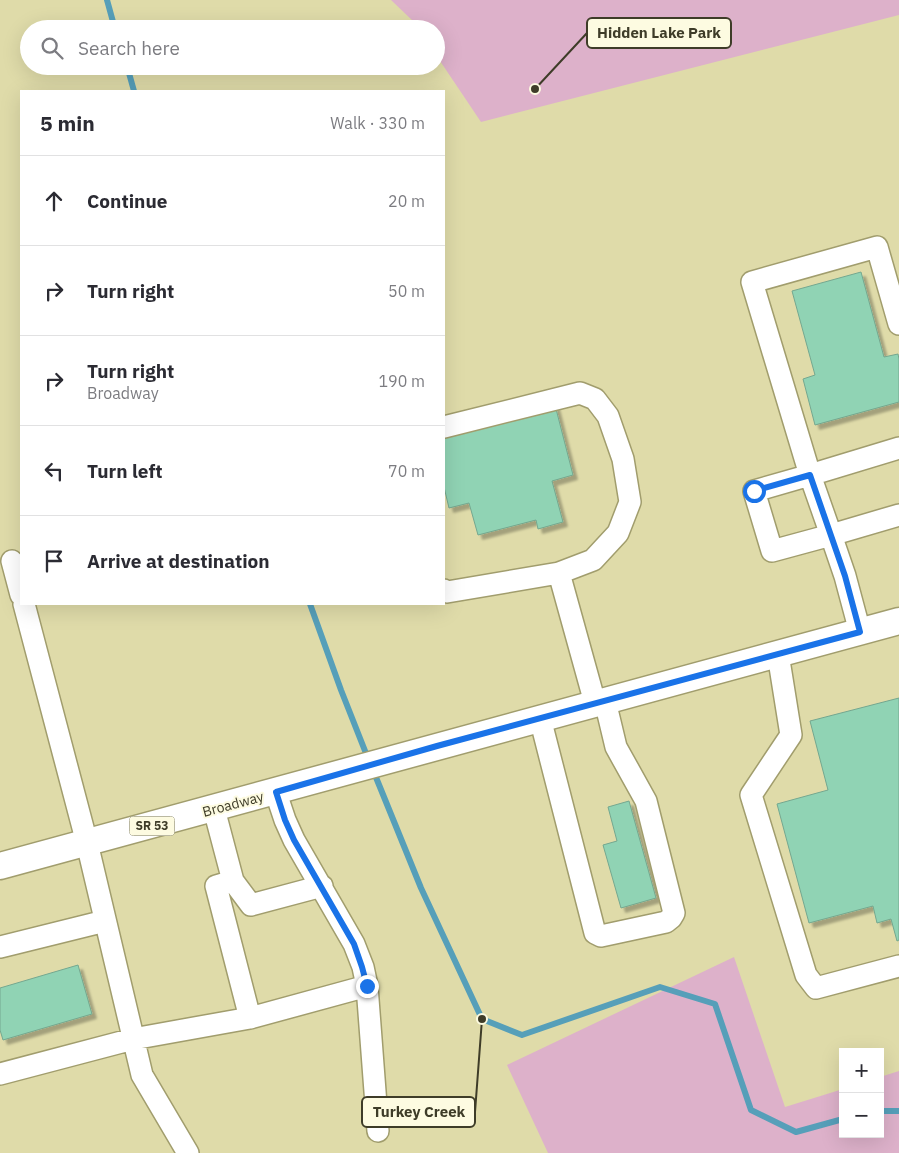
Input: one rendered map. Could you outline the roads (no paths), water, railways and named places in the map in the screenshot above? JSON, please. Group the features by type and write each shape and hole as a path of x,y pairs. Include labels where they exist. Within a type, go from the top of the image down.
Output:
{"main road":[{"name":"Broadway","path":"0,866 304,785 437,746 899,621"}],"lane":[{"path":"860,632 845,576 810,475 752,282 877,247 899,324"},
{"path":"445,427 580,393 595,399 608,416 623,459 630,502 618,533 593,560 559,573 447,592 445,591"},
{"path":"899,448 754,491 772,551 899,515"},
{"path":"12,561 20,591"},
{"path":"540,718 595,933 601,936 666,922 674,913 646,801 616,747 559,573"},
{"path":"24,605 87,843 142,1075 188,1153"},
{"path":"778,654 791,735 751,795 806,975 816,988 899,966"},
{"path":"276,792 285,820 354,944 362,967 367,986 378,1131"},
{"path":"214,809 233,881 251,905 322,886"},
{"path":"233,881 216,886 250,1018"},
{"path":"0,948 105,921"},
{"path":"0,1074 133,1038 250,1018 367,986"}],"waterway":[{"path":"107,0 113,20"},
{"path":"130,75 134,90"},
{"path":"310,605 369,761"},
{"path":"373,770 421,888 482,1019 522,1035 660,987 715,1004 751,1110 796,1132 839,1120"},
{"path":"884,1111 899,1111"}],"place":[{"name":"Hidden Lake Park","path":"535,89"},
{"name":"Turkey Creek","path":"482,1019"}]}
